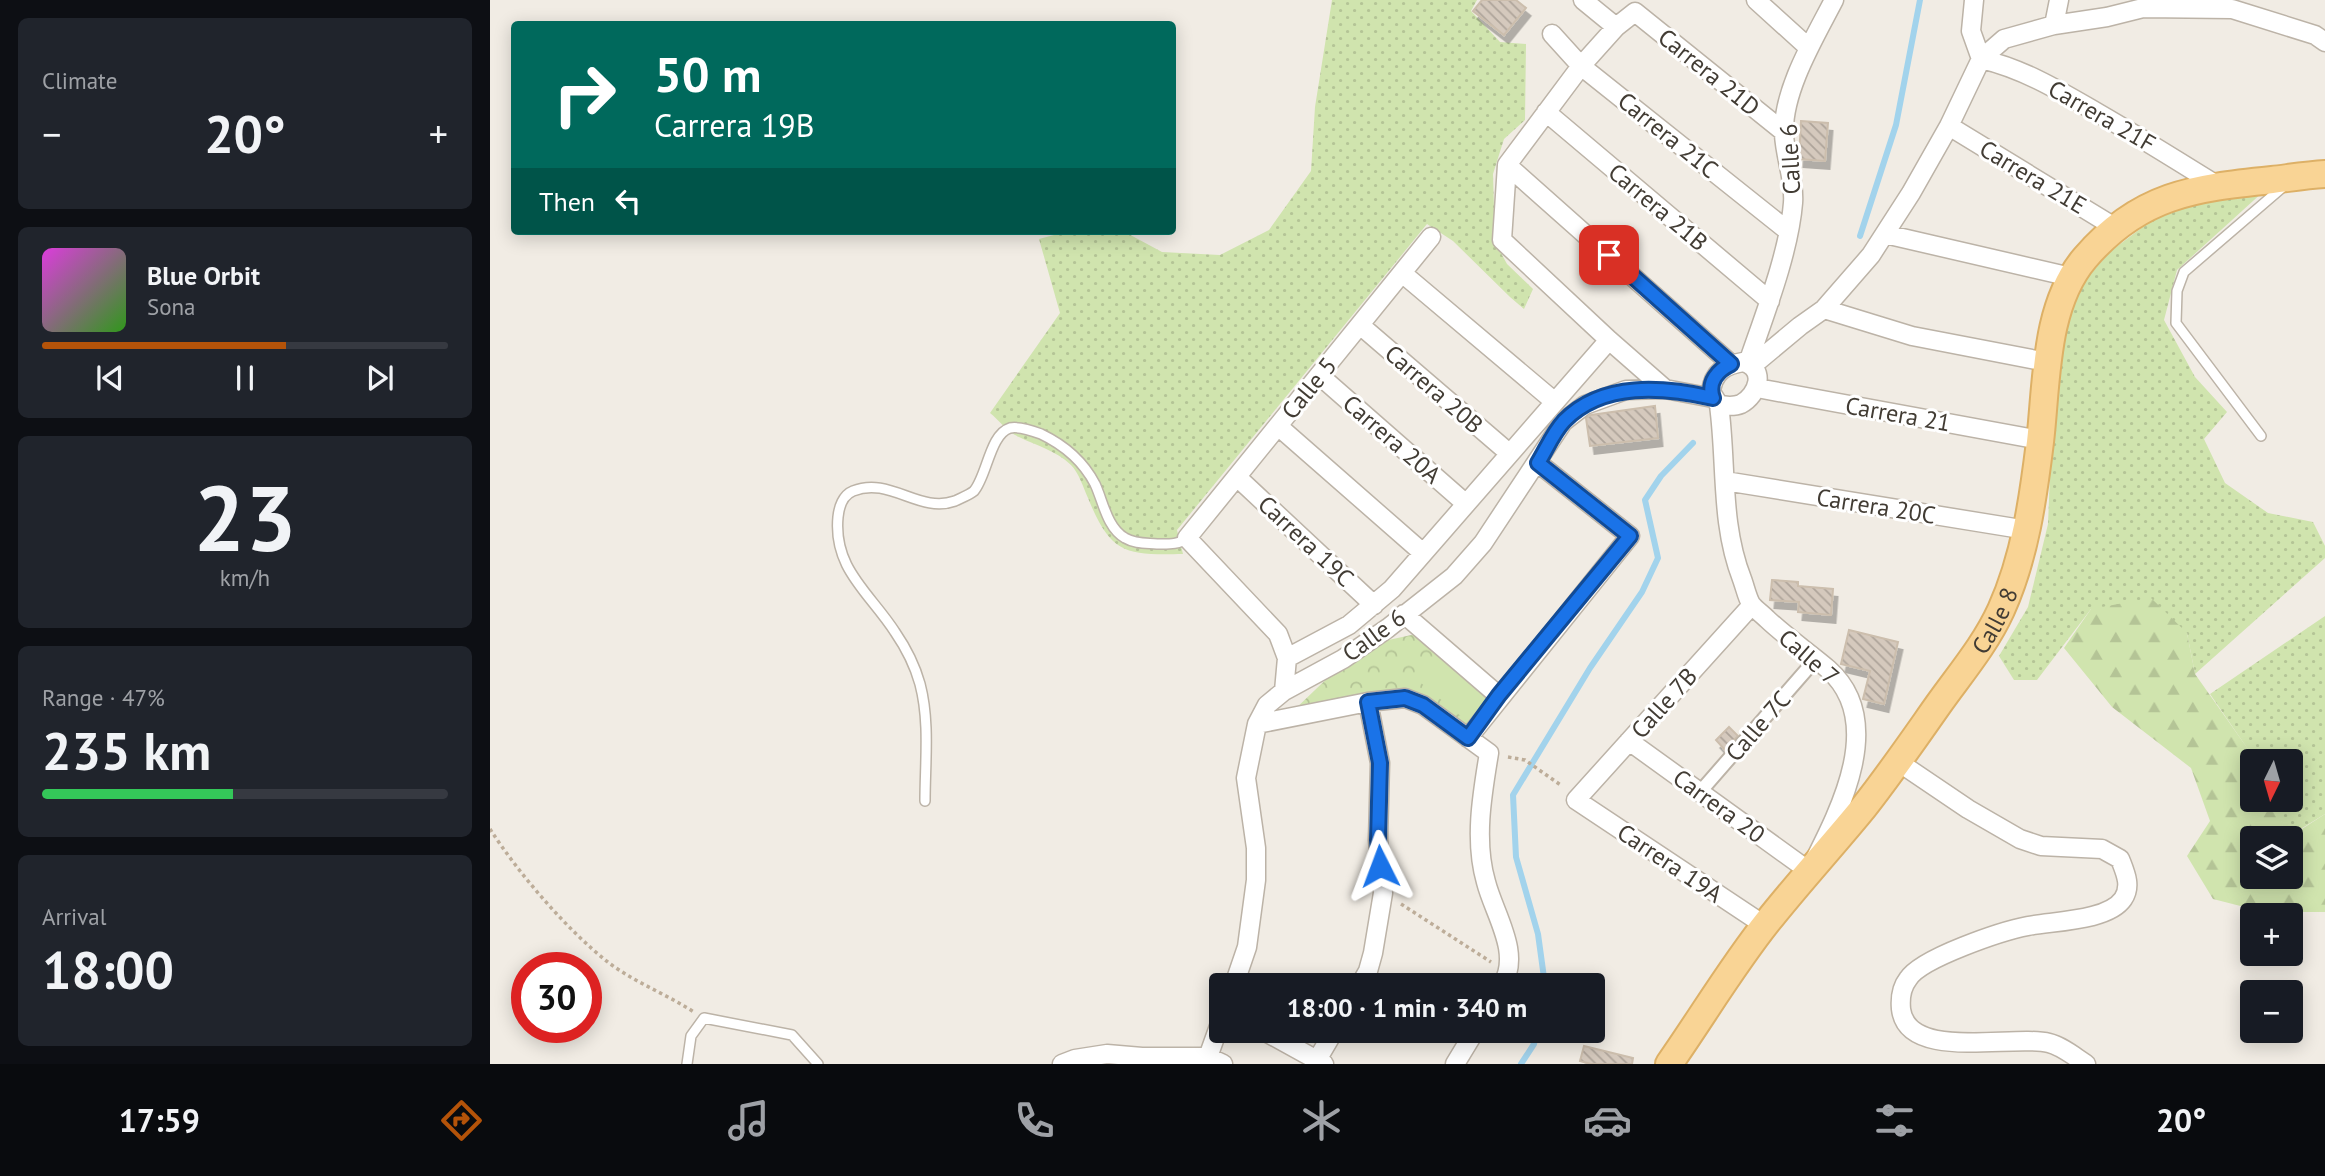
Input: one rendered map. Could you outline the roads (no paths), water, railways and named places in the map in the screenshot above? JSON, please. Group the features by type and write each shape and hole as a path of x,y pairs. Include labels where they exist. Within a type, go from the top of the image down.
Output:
{"main road":[{"name":"Calle 8","path":"1669,1064 1765,925 1865,806 1990,632 2012,582 2027,530 2040,440 2047,362 2054,328 2071,277 2101,240 2144,208 2167,197 2314,172"}],"street":[{"path":"1583,0 1616,27 1581,66 1507,165 1502,240 1609,341 1674,390"},
{"path":"1756,0 1809,48"},
{"name":"Calle 6","path":"1744,365 1770,301 1788,231 1793,201 1784,132 1792,86 1834,0"},
{"path":"1974,0 1971,31 1981,59"},
{"path":"2054,25 2059,0"},
{"path":"1507,165 1744,365 1757,373 1757,388 1741,404 1716,402 1711,386 1720,370 1744,365 1824,309 1871,255 1911,193 1949,125 1981,59 2004,39 2054,25 2107,17 2144,4 2233,4 2315,35 2325,42"},
{"name":"Carrera 21D","path":"1616,27 1635,12 1784,132"},
{"name":"Carrera 21C","path":"1552,34 1581,66 1788,231"},
{"name":"Carrera 21F","path":"1981,59 2005,64 2055,88 2227,185"},
{"name":"Carrera 21B","path":"1546,112 1770,301"},
{"name":"Carrera 21E","path":"1949,125 2116,228"},
{"path":"1885,234 2071,277"},
{"name":"Calle 5","path":"1187,538 1431,237"},
{"path":"1402,273 1555,402"},
{"path":"1824,309 1912,335 2047,362"},
{"name":"Carrera 20B","path":"1360,325 1509,453"},
{"path":"1287,658 1349,625 1374,605 1609,341"},
{"name":"Carrera 20A","path":"1319,375 1465,503"},
{"name":"Calle 6","path":"1674,390 1716,376"},
{"name":"Carrera 21","path":"1757,388 2040,440"},
{"name":"Calle 6","path":"1238,973 1247,947 1256,880 1256,848 1246,778 1256,724 1267,705 1284,691 1343,659 1454,576 1476,551 1538,463 1563,422 1585,405 1626,390 1674,390 1716,402"},
{"name":"Calle 7","path":"1716,402 1724,444 1726,522 1734,558 1752,605 1830,670 1845,689 1854,712 1858,734 1846,789 1832,825 1809,870"},
{"name":"Calle 7","path":"1724,444 1741,404"},
{"path":"1278,426 1423,553"},
{"path":"1468,738 1499,695 1630,536 1538,463"},
{"name":"Carrera 19C","path":"1237,477 1374,605"},
{"name":"Carrera 20C","path":"1725,481 2027,530"},
{"path":"1187,538 1278,634 1287,658 1284,691"},
{"name":"Calle 7B","path":"1576,800 1752,605"},
{"path":"1404,614 1499,695"},
{"name":"Calle 7C","path":"1700,792 1815,660"},
{"path":"1256,724 1368,702 1405,698 1423,705 1489,753 1480,831 1481,856 1486,882 1509,951 1506,973"},
{"path":"1367,973 1373,953 1382,893 1378,840 1380,763 1368,702"},
{"name":"Carrera 20","path":"1629,741 1809,870"},
{"path":"1897,761 1968,809 2020,839 2041,846 2102,849 2120,859 2128,886 2125,897 2108,911 2025,926 1982,940 1919,968 1909,976 1902,989 1902,1017 1909,1029 1921,1037 1948,1042 2052,1043 2086,1064"},
{"name":"Carrera 19A","path":"1576,800 1765,925"},
{"path":"1286,1043 1320,1062 1329,1043"},
{"path":"1455,1064 1468,1043"},
{"path":"1062,1064 1107,1054 1216,1060"}],"lane":[{"path":"2261,436 2176,323 2177,291 2185,272 2314,172"},
{"path":"925,801 925,708 920,684 911,659 900,640 856,581 838,545 838,512 842,500 850,492 876,486 923,502 949,503 973,492 981,480 1000,434 1010,428 1020,428 1049,438 1087,470 1116,530 1126,538 1138,542 1166,544 1182,542 1187,538"},
{"path":"687,1064 691,1036 704,1018 792,1035 818,1064"}],"waterway":[{"path":"1860,236 1896,125 1920,0"},
{"path":"1543,973 1538,934 1516,857 1513,795 1590,668 1642,592 1658,558 1645,500 1661,476 1693,443"},
{"path":"1521,1064 1534,1043"}]}
